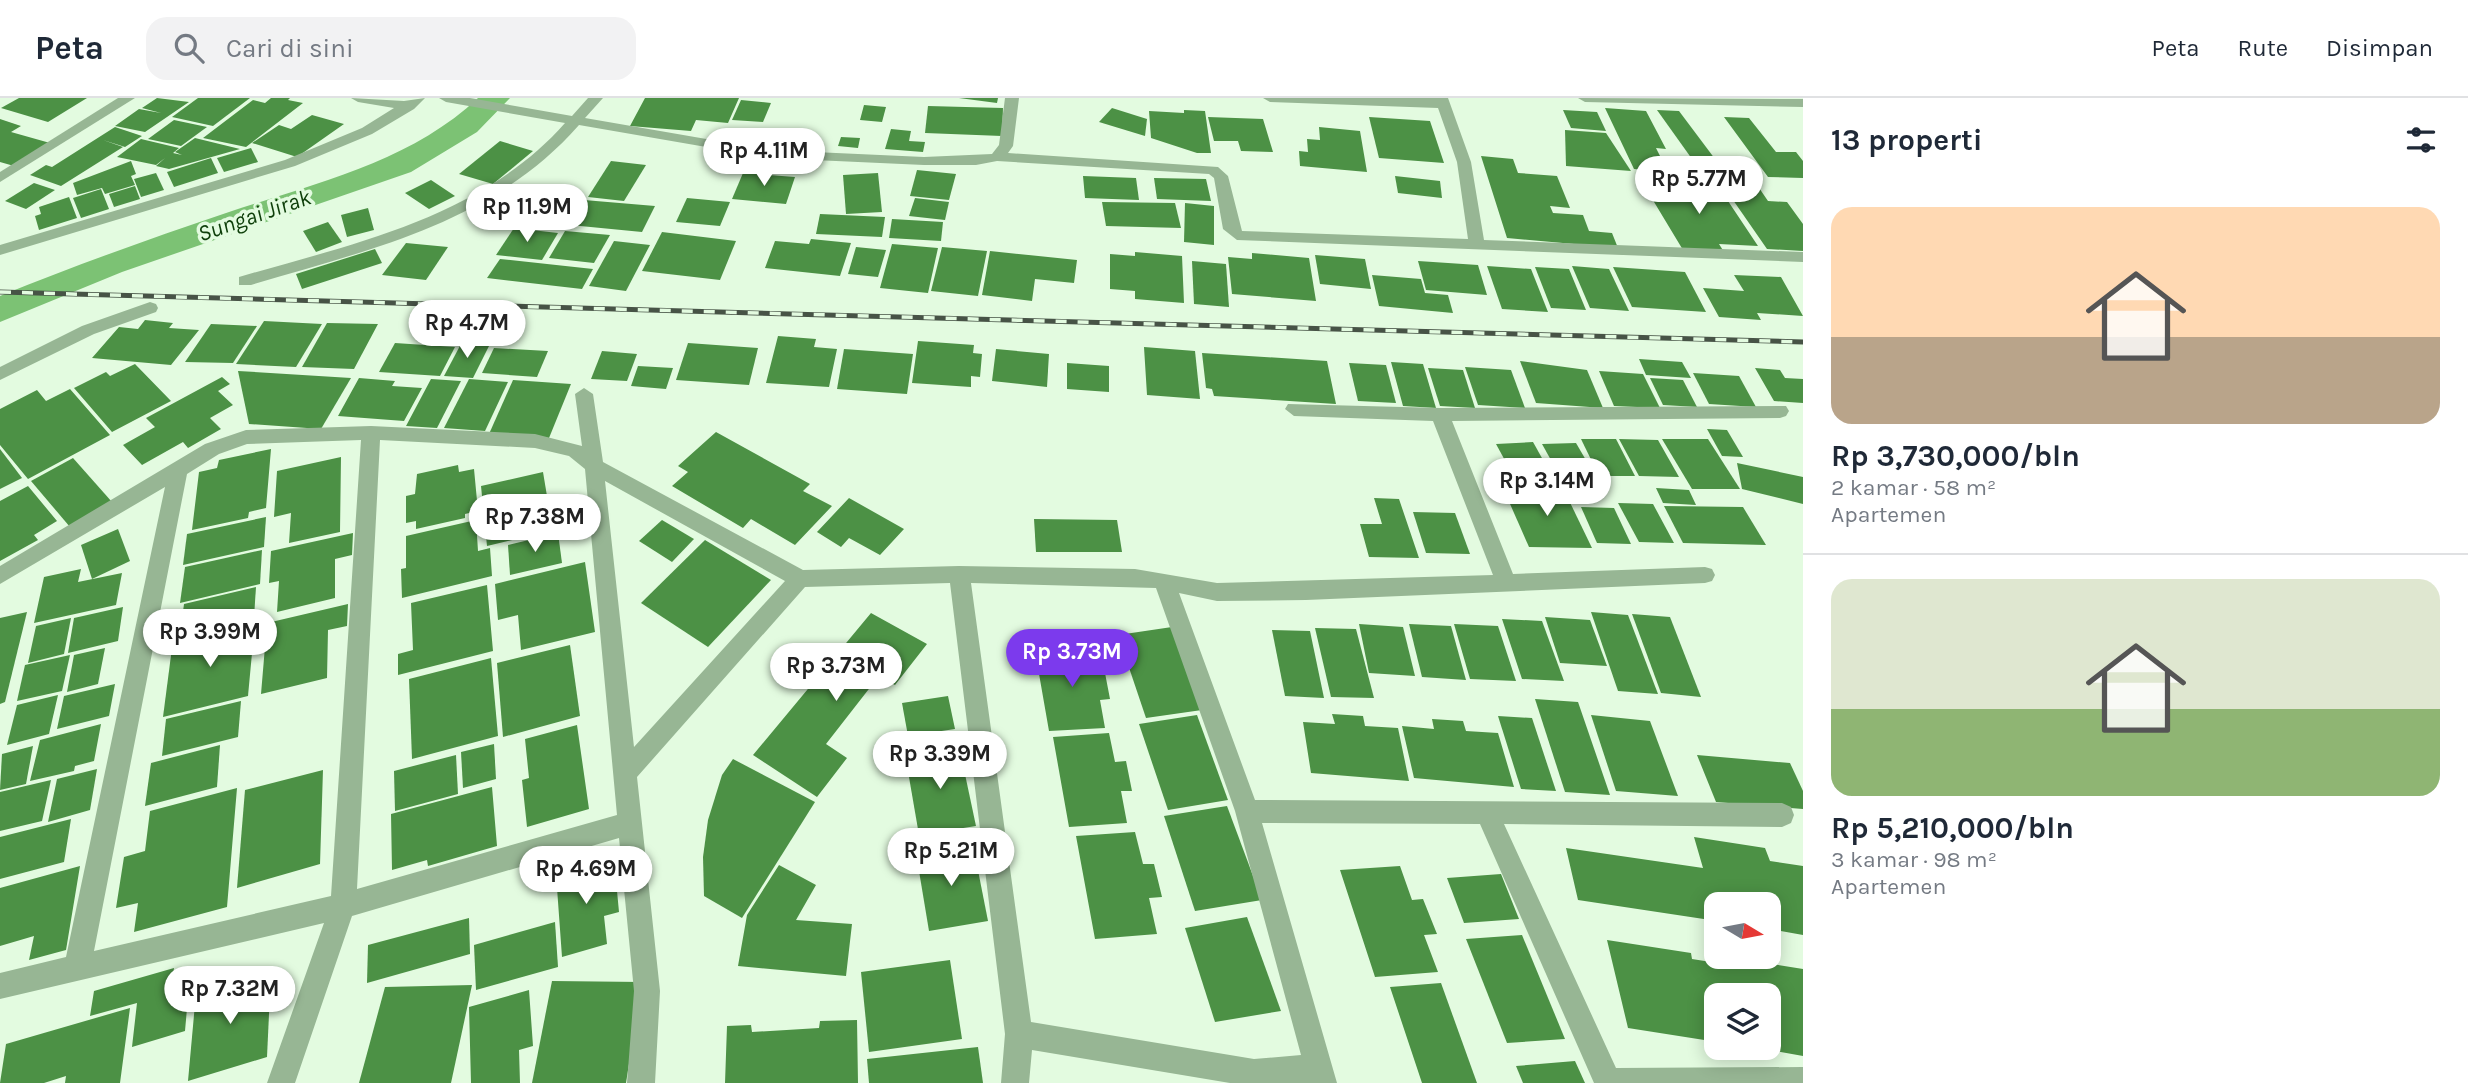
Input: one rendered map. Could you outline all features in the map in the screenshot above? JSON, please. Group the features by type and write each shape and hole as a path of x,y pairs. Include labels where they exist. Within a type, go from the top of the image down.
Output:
{"street":[{"path":"0,178 128,98"},
{"path":"358,98 414,102"},
{"path":"446,98 788,156 925,161 976,160 997,156 1213,170 1221,176 1231,229 1237,235 1803,257"},
{"path":"245,281 402,234 490,193 533,164 568,119 596,98"},
{"path":"997,156 1006,146 1012,98"},
{"path":"1270,98 1442,101 1464,162 1477,245"},
{"path":"1584,98 1803,103"},
{"path":"0,250 290,163 367,131 414,102"},
{"path":"0,374 89,330 150,307"},
{"path":"584,394 594,466 647,990 640,1083"},
{"path":"1294,410 1440,415 1780,411"},
{"path":"1440,415 1507,584"},
{"path":"281,1083 343,906 371,433"},
{"path":"0,576 212,449 246,437 371,433 535,442 575,451 594,466 800,579 959,574 1135,577 1217,592 1507,584 1705,575"},
{"path":"77,968 178,470"},
{"path":"959,574 1019,1034 1015,1083"},
{"path":"624,775 800,579"},
{"path":"1019,1034 1254,1073 1321,1075 1247,811 1164,581"},
{"path":"1247,811 1782,815"},
{"path":"1486,811 1608,1082 1803,1081"},
{"path":"0,986 343,906 629,823"}],"building":[{"path":"19,98 87,98 48,122 1,108"},
{"path":"157,98 189,102 145,132 115,126 139,109 161,113 142,108"},
{"path":"198,98 250,98 213,126 172,117"},
{"path":"271,98 290,98 288,100 303,103 246,147 203,138 253,100 265,103"},
{"path":"645,98 739,98 728,123 696,120 691,131 630,126"},
{"path":"959,98 998,98 997,103"},
{"path":"741,100 771,103 763,122 732,120"},
{"path":"864,105 886,107 882,122 860,120"},
{"path":"928,106 1003,108 1002,136 925,133"},
{"path":"1112,108 1147,119 1145,136 1099,122"},
{"path":"1605,108 1646,111 1666,149 1656,148 1668,172 1634,169"},
{"path":"1184,110 1205,111 1211,153 1197,153 1151,138 1149,111 1184,113"},
{"path":"1563,110 1597,112 1606,131 1571,128"},
{"path":"1657,110 1679,111 1715,159 1692,159"},
{"path":"312,115 344,124 297,157 252,143 279,125 291,129"},
{"path":"1208,117 1263,119 1273,152 1241,151 1238,141 1214,141"},
{"path":"1369,117 1430,121 1444,163 1379,158"},
{"path":"1724,117 1749,118 1776,152 1796,152 1803,161 1803,178 1768,177"},
{"path":"0,119 21,126 11,132 50,143 14,166 0,162"},
{"path":"174,120 207,127 181,146 148,139"},
{"path":"115,127 142,136 125,147 103,140 123,147 61,186 30,175 46,165 52,167"},
{"path":"1319,127 1360,131 1367,172 1300,166 1299,151 1308,152 1307,139 1320,140"},
{"path":"891,129 911,131 909,141 925,142 923,152 885,149"},
{"path":"1565,130 1606,133 1631,171 1566,166"},
{"path":"841,137 860,138 858,148 838,146"},
{"path":"195,138 240,149 169,169 156,166 165,158 156,165 117,157 141,139 179,148 173,153 182,155 175,152"},
{"path":"500,141 533,151 493,184 459,174"},
{"path":"251,148 258,162 224,172 217,158"},
{"path":"1481,156 1513,159 1518,173 1557,176 1570,208 1550,206 1553,213 1583,215 1589,231 1612,233 1618,248 1507,238"},
{"path":"211,158 218,173 174,187 167,172"},
{"path":"131,161 136,174 131,176 135,185 105,194 102,188 77,195 73,183"},
{"path":"611,161 646,165 624,201 588,197"},
{"path":"917,170 956,174 949,200 910,196"},
{"path":"156,173 164,190 141,197 134,179"},
{"path":"743,173 795,177 786,204 732,199"},
{"path":"878,173 882,212 846,214 843,175"},
{"path":"1083,176 1136,178 1139,200 1085,198"},
{"path":"1395,176 1440,181 1442,198 1398,193"},
{"path":"1154,178 1206,179 1211,201 1157,199"},
{"path":"431,180 455,196 429,209 405,193"},
{"path":"1726,181 1755,182 1768,201 1787,202 1803,224 1803,251 1767,249 1733,200 1739,200"},
{"path":"1642,182 1718,186 1758,246 1719,244 1724,252 1683,250"},
{"path":"34,183 55,190 26,209 5,201"},
{"path":"135,186 140,199 114,207 109,194"},
{"path":"101,189 109,209 81,218 73,198"},
{"path":"69,197 77,218 39,230 35,216 41,214 39,207"},
{"path":"687,198 730,202 720,226 676,222"},
{"path":"915,198 949,202 945,220 909,216"},
{"path":"584,200 655,206 642,232 570,225"},
{"path":"1102,202 1175,203 1181,228 1106,226"},
{"path":"1185,203 1214,206 1214,245 1184,242"},
{"path":"368,208 374,230 347,237 341,215"},
{"path":"820,214 885,217 882,237 816,234"},
{"path":"892,219 943,222 941,241 889,238"},
{"path":"328,222 342,242 316,252 303,231"},
{"path":"514,228 558,233 542,260 496,255"},
{"path":"565,231 610,235 594,263 549,258"},
{"path":"662,232 736,241 720,280 642,271"},
{"path":"811,239 851,243 840,276 765,268 775,241 809,244"},
{"path":"614,241 650,245 626,291 589,286"},
{"path":"406,243 448,247 426,280 382,275"},
{"path":"892,244 938,248 928,293 880,288"},
{"path":"856,247 886,250 878,277 848,274"},
{"path":"942,247 987,251 978,296 931,291"},
{"path":"375,249 382,263 302,289 296,274"},
{"path":"990,251 1077,260 1074,283 1035,279 1032,301 982,295"},
{"path":"1135,252 1182,256 1184,303 1135,299 1135,291 1110,289 1110,254 1135,256"},
{"path":"1252,253 1309,258 1316,301 1232,294 1228,257 1252,259"},
{"path":"1315,255 1365,259 1371,289 1320,284"},
{"path":"500,259 593,269 582,289 487,278"},
{"path":"1192,261 1226,264 1229,307 1194,304"},
{"path":"1418,261 1478,265 1487,295 1426,290"},
{"path":"1487,266 1531,269 1548,312 1502,309"},
{"path":"1572,266 1609,269 1629,311 1590,308"},
{"path":"1535,267 1569,269 1586,310 1551,308"},
{"path":"1613,267 1685,272 1706,312 1632,307"},
{"path":"1372,275 1421,279 1425,293 1448,295 1453,313 1379,306"},
{"path":"1734,275 1781,277 1803,316 1757,313 1761,320 1719,317 1703,288 1744,291"},
{"path":"145,320 173,323 169,328 199,330 171,365 92,358 119,327 138,329"},
{"path":"264,321 322,324 296,367 236,364"},
{"path":"327,323 378,324 354,369 302,367"},
{"path":"211,324 257,326 233,363 185,362"},
{"path":"778,336 816,339 814,347 837,349 829,387 766,383"},
{"path":"918,341 974,345 973,353 982,354 980,377 971,376 971,387 912,383"},
{"path":"462,342 490,344 473,378 444,376"},
{"path":"395,343 455,347 440,376 379,372"},
{"path":"688,343 758,348 749,385 676,380"},
{"path":"1144,347 1195,351 1200,399 1147,395"},
{"path":"494,348 548,351 537,377 482,373"},
{"path":"844,349 913,354 907,394 837,389"},
{"path":"996,349 1049,354 1047,387 992,381"},
{"path":"602,351 637,354 627,381 591,379"},
{"path":"1202,353 1327,361 1336,404 1214,396 1212,389 1206,388"},
{"path":"1639,359 1682,362 1691,378 1646,375"},
{"path":"1520,361 1587,370 1603,408 1536,403"},
{"path":"1391,362 1423,364 1436,408 1403,406"},
{"path":"1067,363 1109,366 1109,392 1067,389"},
{"path":"1349,363 1386,365 1396,403 1358,401"},
{"path":"135,364 171,401 112,432 74,388 106,372 110,376"},
{"path":"638,366 673,368 666,389 631,386"},
{"path":"1465,367 1511,370 1525,408 1478,405"},
{"path":"1428,368 1463,370 1475,408 1440,406"},
{"path":"1755,368 1780,370 1785,378 1803,379 1803,403 1774,401"},
{"path":"238,371 351,378 321,429 249,424"},
{"path":"1599,371 1643,374 1660,408 1614,406"},
{"path":"1693,373 1739,376 1756,407 1709,404"},
{"path":"222,377 230,384 218,391 233,405 210,418 221,429 188,448 183,442 142,465 123,445 155,427 146,418"},
{"path":"359,378 395,381 392,386 422,388 404,421 338,416"},
{"path":"1650,378 1683,380 1697,407 1663,405"},
{"path":"431,379 461,381 437,428 406,426"},
{"path":"469,379 508,382 485,431 444,428"},
{"path":"513,380 571,384 549,438 489,434"},
{"path":"70,389 110,435 28,479 0,445 0,409 37,390 46,401"},
{"path":"1707,429 1727,430 1743,457 1722,456"},
{"path":"716,432 810,484 803,491 832,506 795,545 751,519 743,528 672,486 688,472 678,466"},
{"path":"1581,439 1616,439 1635,476 1599,476"},
{"path":"1619,439 1658,440 1679,477 1639,476"},
{"path":"1662,439 1708,439 1740,489 1692,489"},
{"path":"1533,442 1552,476 1514,477 1496,444"},
{"path":"1576,443 1601,486 1566,487 1542,444"},
{"path":"0,449 22,478 0,489"},
{"path":"271,449 266,508 249,512 248,518 192,530 199,472 217,468 219,460"},
{"path":"341,457 340,532 289,543 291,513 274,517 277,471"},
{"path":"73,458 112,502 70,527 31,481"},
{"path":"1737,463 1803,477 1803,504 1742,489"},
{"path":"458,465 459,472 474,469 478,511 465,514 465,518 416,529 416,521 406,523 406,496 415,494 417,474"},
{"path":"543,472 548,502 560,500 564,528 487,546 481,486"},
{"path":"28,486 57,521 34,535 38,540 0,561 0,501"},
{"path":"1503,488 1563,488 1592,548 1529,547"},
{"path":"1656,488 1689,490 1696,505 1663,503"},
{"path":"849,498 904,529 880,555 849,538 841,547 817,532"},
{"path":"1374,498 1399,499 1419,558 1369,557 1360,524 1382,524"},
{"path":"1618,503 1653,504 1674,543 1639,542"},
{"path":"1664,506 1743,507 1766,545 1683,543"},
{"path":"1581,507 1614,508 1631,544 1597,543"},
{"path":"1413,512 1455,513 1470,554 1426,553"},
{"path":"266,517 264,547 183,565 187,534"},
{"path":"1034,519 1117,520 1122,552 1036,552"},
{"path":"476,520 478,551 490,548 492,576 402,598 401,569 406,568 406,536"},
{"path":"662,520 694,539 672,562 639,541"},
{"path":"118,529 130,561 92,579 81,545"},
{"path":"353,533 352,555 335,559 335,598 277,612 279,581 269,583 271,551"},
{"path":"558,533 562,563 510,575 508,545"},
{"path":"705,540 771,580 708,647 641,603"},
{"path":"262,550 260,584 180,603 185,567"},
{"path":"585,562 595,632 521,650 518,615 498,620 495,584"},
{"path":"81,569 78,582 122,573 116,605 34,623 44,577"},
{"path":"487,585 493,651 398,675 398,654 413,650 411,603"},
{"path":"256,587 254,617 180,634 184,604"},
{"path":"348,604 347,626 328,630 327,678 261,694 267,623"},
{"path":"123,607 118,641 68,653 74,618"},
{"path":"27,612 5,702 0,704 0,618"},
{"path":"1591,612 1628,615 1658,694 1618,691"},
{"path":"871,613 927,644 895,685 879,676 826,744 847,758 817,797 753,755"},
{"path":"1632,614 1670,617 1701,697 1661,693"},
{"path":"1545,617 1590,620 1607,666 1560,663"},
{"path":"71,618 64,654 28,663 36,626"},
{"path":"1502,619 1542,621 1564,681 1522,679"},
{"path":"255,621 248,696 163,717 173,640"},
{"path":"1359,624 1403,627 1415,676 1369,673"},
{"path":"1409,624 1451,626 1466,680 1422,677"},
{"path":"1454,624 1498,626 1516,681 1470,679"},
{"path":"1172,627 1202,710 1146,718 1118,635"},
{"path":"1315,628 1356,629 1374,698 1331,697"},
{"path":"1272,630 1310,631 1324,698 1285,696"},
{"path":"570,645 580,716 503,737 497,663"},
{"path":"1089,647 1094,673 1105,673 1110,699 1100,700 1105,728 1049,731 1035,651"},
{"path":"105,648 98,684 67,692 74,655"},
{"path":"70,655 62,691 17,701 25,665"},
{"path":"491,658 498,736 412,759 409,679"},
{"path":"115,684 109,716 57,729 64,696"},
{"path":"58,695 49,734 7,745 17,705"},
{"path":"948,696 955,729 908,736 902,703"},
{"path":"1535,699 1578,702 1610,795 1565,792"},
{"path":"241,701 238,737 162,756 166,719"},
{"path":"1332,714 1363,716 1365,726 1398,728 1409,781 1311,773 1303,722 1335,724"},
{"path":"1197,715 1228,800 1168,810 1139,724"},
{"path":"1591,715 1650,721 1678,796 1616,791"},
{"path":"1498,716 1532,718 1556,791 1521,789"},
{"path":"1432,719 1463,721 1466,731 1498,733 1514,787 1414,778 1402,726 1434,729"},
{"path":"101,724 94,761 75,766 74,771 30,781 40,740"},
{"path":"577,725 589,809 527,827 522,780 529,778 525,739"},
{"path":"1109,733 1115,762 1126,761 1132,791 1121,791 1127,823 1069,827 1053,737"},
{"path":"494,744 496,779 463,788 461,752"},
{"path":"220,745 217,787 145,806 151,763"},
{"path":"33,746 26,784 0,790 2,754"},
{"path":"959,746 976,826 919,835 905,754"},
{"path":"456,755 458,794 395,811 394,771"},
{"path":"1697,755 1790,763 1803,791 1803,809 1716,802"},
{"path":"733,759 815,802 742,918 704,896 703,857 708,820 722,775"},
{"path":"97,769 90,810 48,822 57,779"},
{"path":"323,770 320,864 237,888 245,790"},
{"path":"51,780 42,821 0,831 0,792"},
{"path":"492,787 497,846 428,866 427,860 392,870 391,814"},
{"path":"237,788 227,907 134,932 138,903 116,908 124,857 145,851 150,811"},
{"path":"1227,806 1262,900 1195,911 1164,816"},
{"path":"71,819 64,862 0,879 0,837"},
{"path":"1135,832 1143,864 1154,864 1162,897 1149,898 1157,934 1095,939 1076,836"},
{"path":"1694,837 1765,848 1770,861 1803,866 1803,935 1782,931 1782,892 1704,892 1704,919 1578,900 1566,848 1703,868"},
{"path":"973,845 988,921 929,931 916,853"},
{"path":"614,859 619,912 604,916 607,944 562,957 556,874"},
{"path":"779,865 816,885 796,920 852,924 846,976 738,966 747,915"},
{"path":"80,866 66,950 29,960 34,936 0,946 0,888"},
{"path":"1400,866 1412,900 1423,899 1437,934 1424,935 1438,972 1375,977 1340,870"},
{"path":"1501,874 1519,919 1464,923 1447,878"},
{"path":"1247,917 1281,1011 1215,1022 1185,928"},
{"path":"469,918 470,954 367,983 368,945"},
{"path":"555,922 558,967 476,990 474,945"},
{"path":"1522,935 1565,1039 1507,1043 1466,939"},
{"path":"1607,940 1691,953 1692,959 1704,961 1704,970 1782,970 1782,966 1803,969 1803,1056 1781,1052 1781,983 1704,983 1704,1040 1628,1028"},
{"path":"950,960 962,1039 869,1052 861,972"},
{"path":"174,968 171,991 189,986 185,1031 132,1047 137,1003 90,1016 94,991"},
{"path":"271,971 267,1057 188,1081 196,993"},
{"path":"552,981 642,982 626,1083 532,1083"},
{"path":"1441,983 1477,1083 1422,1083 1390,987"},
{"path":"472,985 451,1083 359,1083 385,987"},
{"path":"529,990 533,1046 519,1050 520,1083 471,1083 469,1007"},
{"path":"130,1008 120,1083 65,1083 66,1076 44,1083 0,1083 6,1044"},
{"path":"857,1020 858,1083 725,1083 727,1026 751,1025 752,1032 819,1028 820,1021"},
{"path":"978,1047 983,1083 869,1083 867,1059"},
{"path":"1575,1061 1585,1083 1523,1083 1516,1066"}],"waterway":[{"name":"Sungai Jirak","path":"0,310 110,264 400,165 466,126 495,98"}],"railway":[{"path":"0,292 1803,342"}]}
